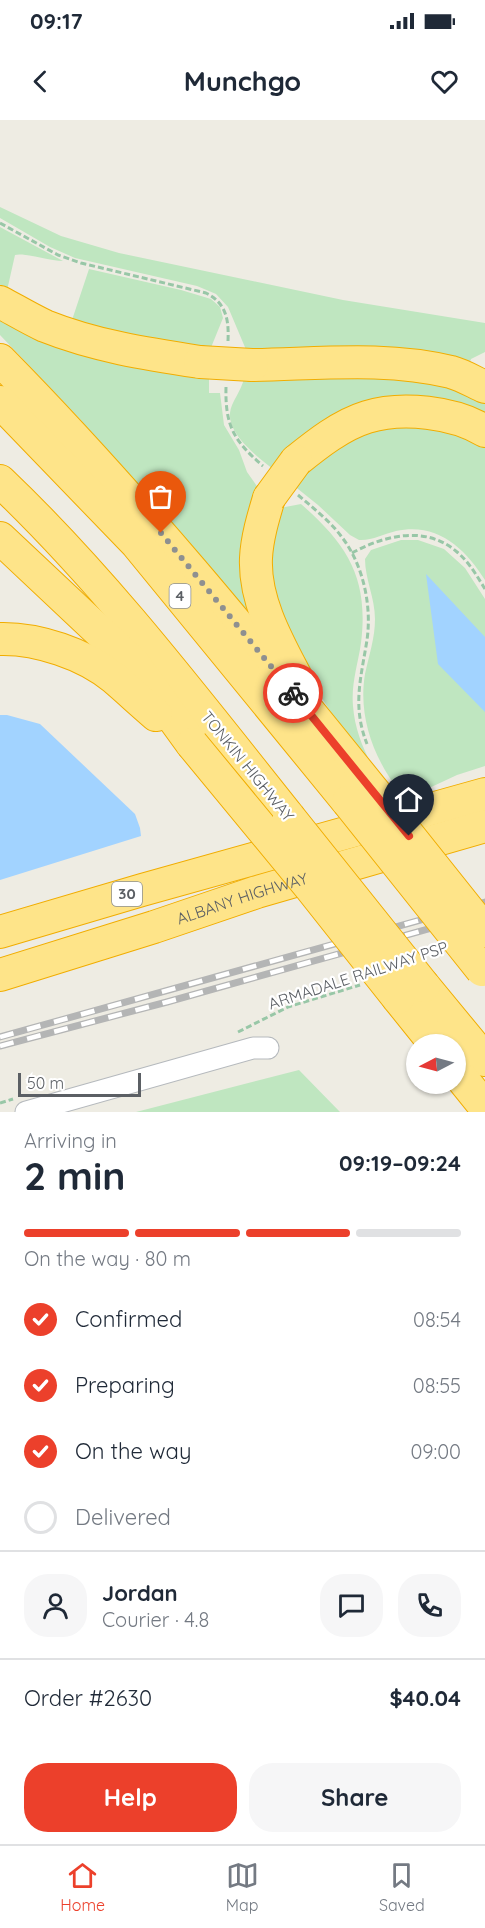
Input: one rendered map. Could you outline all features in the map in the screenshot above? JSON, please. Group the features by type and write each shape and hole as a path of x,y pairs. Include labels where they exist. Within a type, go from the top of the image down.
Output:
{"highway":[{"path":"0,302 44,325 91,341 139,353 200,362 252,365 369,362 412,364 453,373 485,387"},
{"path":"0,360 70,432 161,533 328,735"},
{"name":"4","path":"0,402 137,544 361,798 483,972"},
{"path":"485,431 471,423 444,415 411,411 368,417 318,444 282,480 261,524 256,559 263,607 284,653 361,798 485,931"},
{"name":"TONKIN HIGHWAY","path":"0,481 44,522 103,587 290,817 411,992 485,1060"},
{"path":"0,538 134,664 192,744 310,887 411,992 430,1034"},
{"path":"0,639 50,645 79,657 112,676 138,701 192,744"},
{"name":"ALBANY HIGHWAY","path":"0,932 485,794"},
{"name":"ALBANY HIGHWAY","path":"0,975 144,931 257,892 485,826"},
{"path":"466,1083 485,1107"}],"street":[{"path":"24,1104 252,1048 268,1048"}],"path":[{"path":"0,223 58,255 81,263 206,292 219,301 226,310 228,343"},
{"path":"226,383 226,409 231,430 247,452 334,527 352,553 361,574 369,614 358,696 360,722 370,752"},
{"path":"352,553 401,535 435,538 458,552 469,564 485,590"},
{"name":"ARMADALE RAILWAY PSP","path":"232,1035 288,1006 365,983"},
{"path":"0,1103 24,1104"}],"green space":[{"path":"0,207 61,236 119,253 343,300 485,323 485,352 471,359 467,371 247,352 228,307 216,294 197,286 75,258 50,247 0,218"},
{"path":"0,227 63,261 15,255 6,295 0,293"},
{"path":"89,269 211,299 220,307 223,318 210,350 71,323"},
{"path":"0,313 209,375 209,393 220,393 224,425 239,450 247,472 259,489 263,635 151,502 152,497 149,499 79,418 0,335"},
{"path":"405,373 485,399 485,423 466,414 307,432 290,446 273,469 245,445 231,421 231,409 244,378"},
{"path":"429,423 485,444 485,580 459,548 437,534 411,529 359,540 350,535 293,485 302,474 363,430"},
{"path":"301,504 343,549 358,582 363,620 353,706 362,744 379,779 345,735 287,642 266,558 280,508"},
{"path":"401,540 418,540 444,549 465,568 485,599 485,766 457,775 427,789 417,780 399,791 382,764 370,736 363,690 375,619 365,559 371,550"},
{"path":"299,1070 340,1112 136,1112"}],"water":[{"path":"426,574 485,637 485,712 438,664"},
{"path":"0,715 40,724 135,814 141,836 0,880"}],"railway":[{"path":"0,1037 485,902"},
{"path":"0,1046 485,913"}],"way so far":[{"path":"161,533 293,693"}],"route":[{"path":"293,693 409,836"}]}
